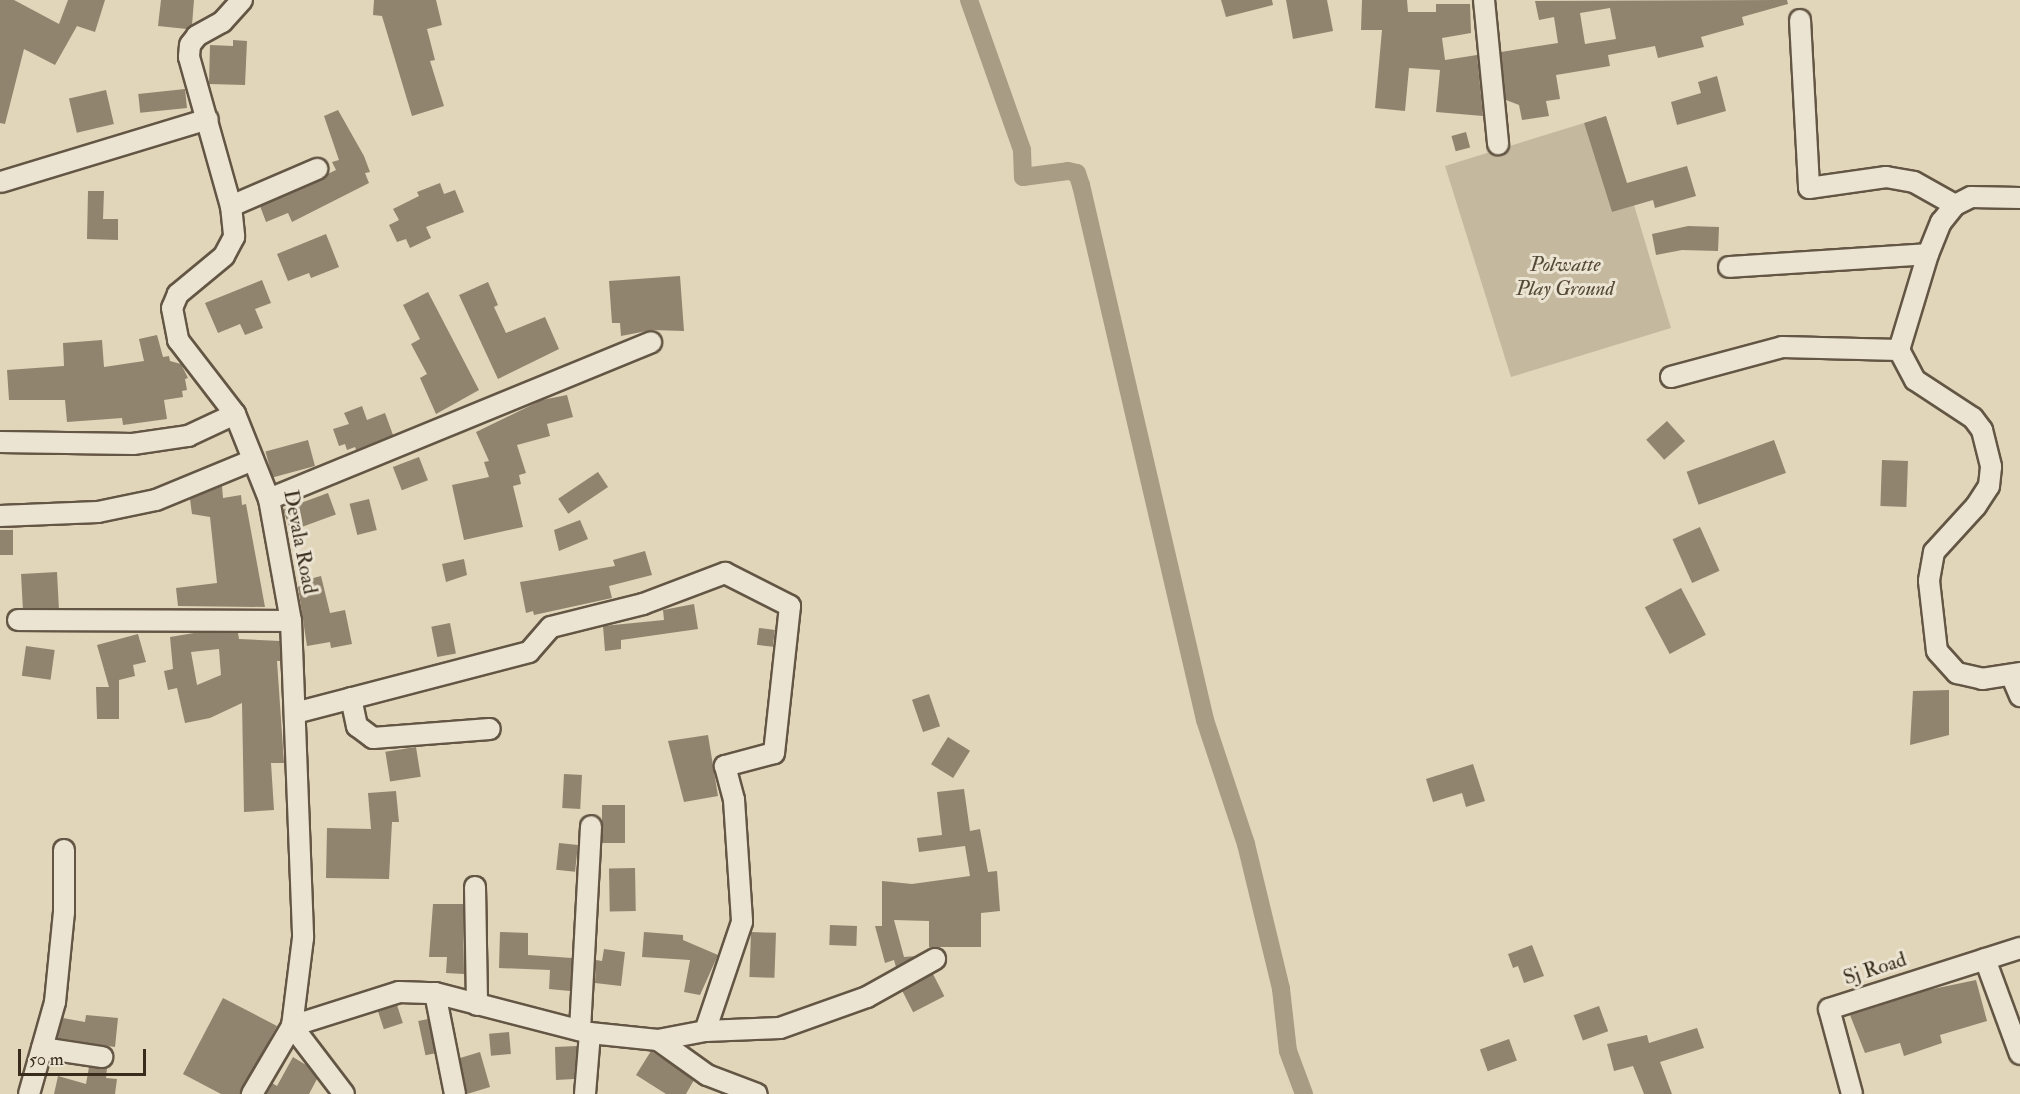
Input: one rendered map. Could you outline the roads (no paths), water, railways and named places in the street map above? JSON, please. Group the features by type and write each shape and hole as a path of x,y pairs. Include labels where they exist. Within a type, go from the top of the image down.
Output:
{"street":[{"name":"Devala Road","path":"242,0 222,22 197,36 190,45 189,57 231,206 235,225 232,248 178,294 172,308 178,340 235,414 269,500 291,621 303,938 292,1026 252,1094"},
{"path":"1484,0 1498,144"},
{"path":"1800,20 1809,188 1886,177 1914,182 1955,205"},
{"path":"1,182 208,119"},
{"path":"231,206 317,170"},
{"path":"2020,198 1971,197 1955,205 1941,222 1928,254 1899,350 1915,380 1973,418 1982,430 1991,467 1989,486 1983,496 1934,552 1929,581 1936,651 1957,673 1982,679 2016,675 2020,696"},
{"path":"1729,267 1928,254"},
{"path":"269,500 651,342"},
{"path":"1671,377 1782,348 1899,350"},
{"path":"0,442 133,444 188,436 235,414"},
{"path":"0,516 98,512 156,500 253,460"},
{"path":"295,712 529,652 551,627 643,604 725,573 790,606 774,753 725,766 734,800 742,922 705,1031"},
{"path":"18,620 291,621"},
{"path":"351,698 357,726 373,738 490,729"},
{"path":"585,1094 591,826"},
{"path":"29,1094 55,1002 64,912 64,850"},
{"path":"475,887 477,1005"},
{"name":"Sj Road","path":"1852,1094 1829,1009 2020,948"},
{"path":"344,1094 292,1026 399,992 435,993 585,1032 658,1040 705,1031 780,1028 867,997 935,959"},
{"path":"1985,959 2020,1054"},
{"path":"435,993 455,1094"},
{"path":"658,1040 707,1074 757,1094"},
{"path":"42,1048 102,1057"}],"waterway":[{"path":"969,0 1022,150 1023,177 1068,171 1077,173 1081,185 1205,720 1246,844 1281,989 1288,1051 1304,1094"}],"park label":[{"name":"Polwatte Play Ground","path":"1565,277"}]}
